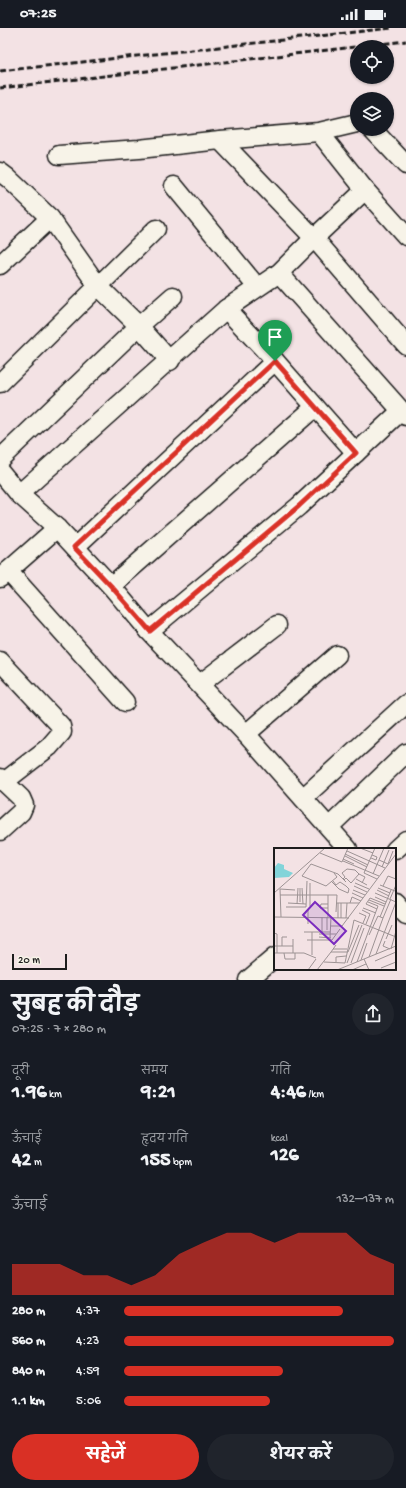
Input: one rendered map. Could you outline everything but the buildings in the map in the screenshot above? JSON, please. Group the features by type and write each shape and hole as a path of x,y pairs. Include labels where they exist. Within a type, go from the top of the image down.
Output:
{"street":[{"path":"59,155 318,132 350,125"},
{"path":"318,132 365,190 406,236"},
{"path":"379,136 406,165"},
{"path":"220,140 314,238 406,345"},
{"path":"0,172 50,218 98,286 139,326 170,361"},
{"path":"174,186 257,287"},
{"path":"20,494 170,361 226,309 279,273 365,190"},
{"path":"0,265 50,218"},
{"path":"0,383 156,229"},
{"path":"150,631 299,506 356,453 403,413 279,273"},
{"path":"0,458 139,326 173,296"},
{"path":"226,309 275,361 356,453"},
{"path":"74,547 275,361"},
{"path":"111,586 315,407"},
{"path":"0,470 20,494 57,528 111,586 347,848"},
{"path":"57,528 4,574 125,702"},
{"path":"200,684 277,625"},
{"path":"246,734 337,655"},
{"path":"0,661 62,726 62,732 49,747 2,780 21,798 24,805 21,812 0,831"},
{"path":"303,798 406,704"},
{"path":"329,827 406,753"},
{"path":"396,849 406,840"},
{"path":"396,903 406,914"},
{"path":"248,980 274,957"}],"railway":[{"path":"0,71 392,28"},
{"path":"0,88 406,41"}],"route":[{"path":"275,361 356,453 299,506 150,631 111,586 74,547 275,361"}]}
